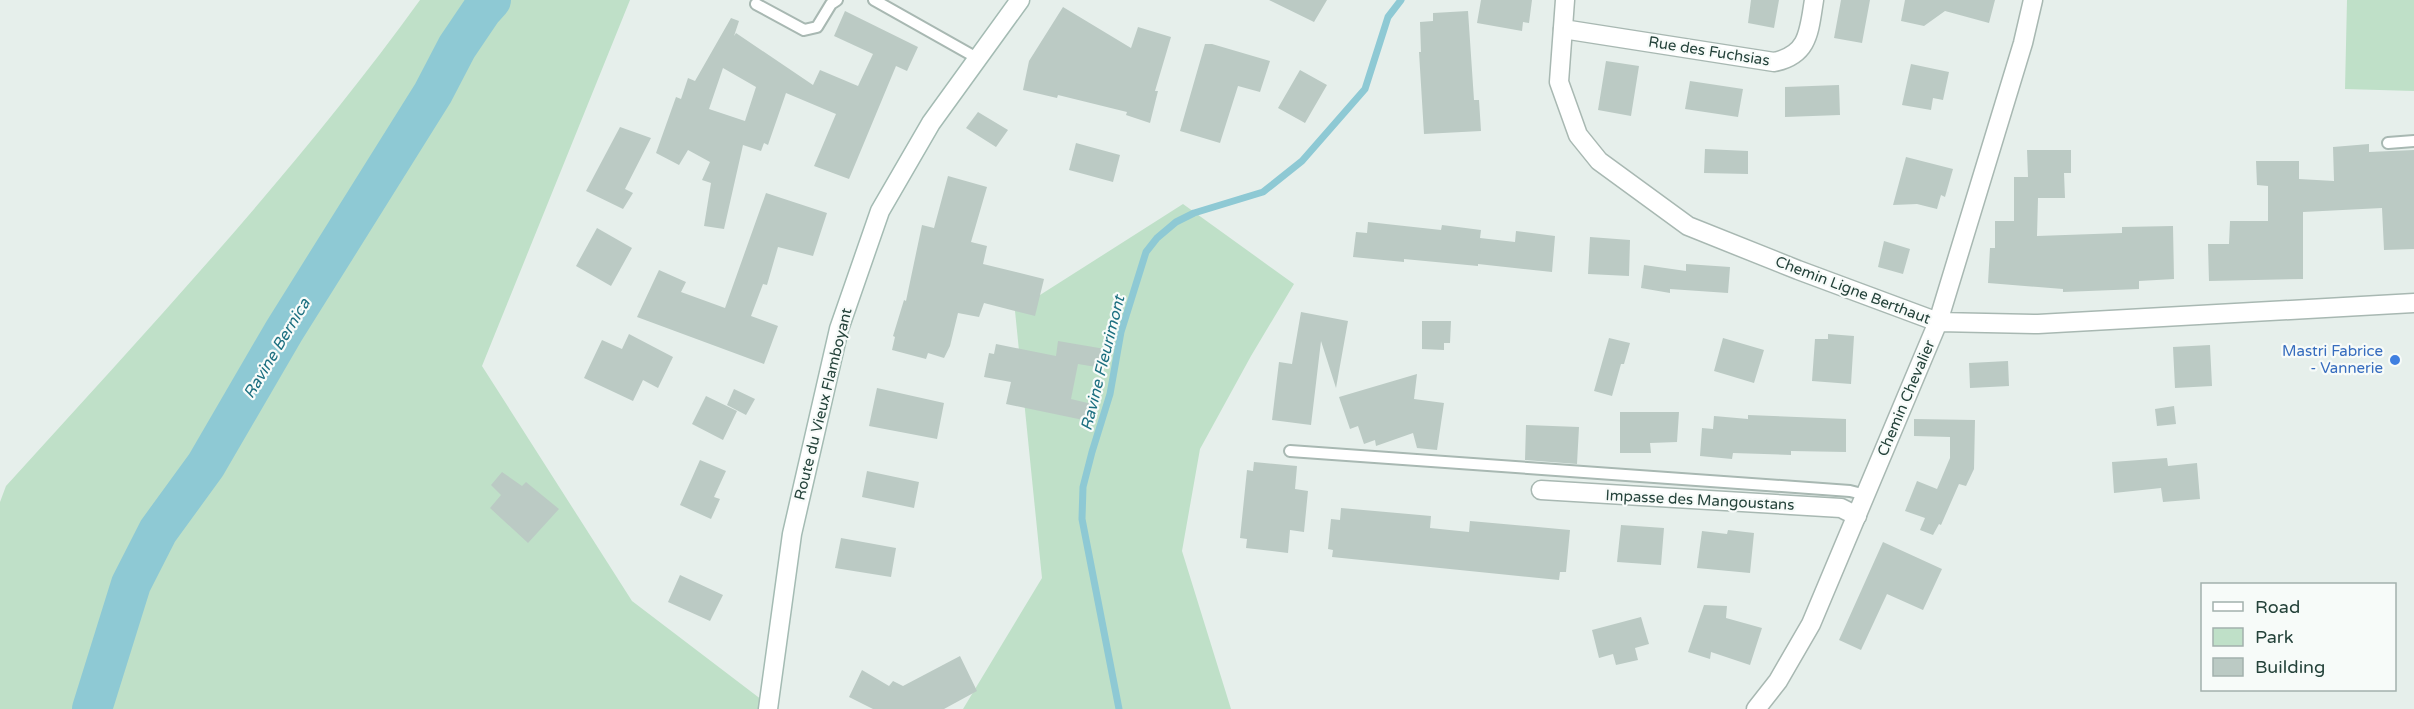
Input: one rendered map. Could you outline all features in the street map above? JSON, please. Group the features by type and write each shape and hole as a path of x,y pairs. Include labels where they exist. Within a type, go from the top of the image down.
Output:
{"street":[{"name":"Route du Vieux Flamboyant","path":"768,709 792,534 839,329 880,211 931,123 1020,0"},
{"name":"Chemin Ligne Berthaut","path":"1565,0 1559,82 1578,135 1599,161 1688,226 1938,322 2038,324 2414,303"},
{"name":"Rue des Fuchsias","path":"1563,29 1774,62 1790,59 1802,47 1809,29 1814,0"},
{"name":"Chemin Chevalier","path":"1756,709 1778,681 1811,624 1938,322 2023,43 2033,0"},
{"name":"Impasse des Mangoustans","path":"1540,490 1840,508 1857,516"}],"lane":[{"path":"756,4 804,30 817,27 831,4 837,0"},
{"path":"874,0 977,58"},
{"path":"2388,143 2414,141"},
{"path":"1290,450 1851,491 1866,495"}],"green space":[{"path":"420,0 630,0 482,366 632,601 774,709 0,709 0,502 6,486 220,249 272,188 323,127"},
{"path":"2347,0 2414,0 2414,91 2345,89"},
{"path":"1183,204 1294,284 1200,449 1182,551 1231,709 963,709 1042,578 1015,311"}],"building":[{"path":"1269,0 1327,0 1314,22"},
{"path":"1481,0 1532,0 1529,23 1523,22 1522,31 1477,23"},
{"path":"1751,0 1779,0 1774,28 1748,23"},
{"path":"1841,0 1870,0 1862,43 1834,38"},
{"path":"1905,0 1995,0 1989,23 1945,11 1924,26 1901,21"},
{"path":"1063,7 1131,48 1138,27 1171,37 1155,91 1158,91 1150,123 1126,115 1127,112 1058,95 1057,98 1023,90 1029,61"},
{"path":"845,11 918,47 907,71 896,66 849,179 814,166 836,114 786,93 768,145 764,143 761,151 743,145 724,229 704,226 711,183 702,180 710,162 688,150 679,165 656,153 676,97 681,99 688,78 695,81 731,18 739,21 734,36 736,33 813,85 820,70 858,86 873,54 834,36","holes":["723,68 756,87 745,121 709,109"]},
{"path":"1468,11 1474,100 1479,100 1481,131 1424,134 1419,52 1421,52 1420,22 1433,21 1433,13"},
{"path":"1205,44 1270,61 1260,92 1238,86 1220,143 1180,131"},
{"path":"1606,61 1639,66 1631,116 1598,110"},
{"path":"1911,64 1949,72 1943,100 1933,98 1931,110 1902,105"},
{"path":"1300,70 1327,85 1305,123 1278,108"},
{"path":"1690,81 1743,89 1738,117 1685,109"},
{"path":"1839,85 1840,115 1785,117 1785,87"},
{"path":"978,112 1008,130 996,147 966,128"},
{"path":"620,127 651,138 625,189 633,193 623,209 586,191"},
{"path":"1076,143 1120,155 1113,182 1069,170"},
{"path":"2369,144 2369,152 2414,150 2414,249 2384,250 2382,208 2303,212 2303,279 2209,281 2208,244 2229,244 2230,221 2268,221 2268,186 2257,185 2256,161 2299,161 2299,179 2334,181 2333,147"},
{"path":"1705,149 1748,151 1748,174 1704,173"},
{"path":"2027,150 2071,150 2071,173 2064,173 2065,198 2038,198 2037,236 2122,233 2122,227 2173,226 2174,279 2139,281 2139,289 2063,292 2063,289 1988,283 1990,248 1995,248 1995,221 2014,221 2014,177 2028,177"},
{"path":"1906,157 1953,169 1945,197 1941,195 1937,209 1917,204 1893,205"},
{"path":"948,176 987,187 971,242 987,246 983,264 1044,279 1035,316 984,303 979,317 958,313 950,346 944,358 928,353 926,359 892,350 895,337 893,336 904,300 906,301 922,225 934,228"},
{"path":"766,193 827,213 813,256 778,247 767,285 763,284 751,316 778,326 764,364 637,317 659,270 686,282 681,292 725,308"},
{"path":"1368,222 1441,230 1442,225 1481,230 1480,238 1515,242 1516,231 1555,236 1552,272 1478,264 1478,266 1404,259 1404,262 1353,257 1356,232 1367,233"},
{"path":"597,228 632,248 611,286 576,266"},
{"path":"1590,237 1630,240 1629,276 1588,274"},
{"path":"1884,241 1910,249 1903,274 1878,267"},
{"path":"1686,264 1730,267 1728,293 1670,289 1670,293 1641,288 1644,265 1686,271"},
{"path":"1301,312 1348,321 1336,388 1321,341 1311,425 1272,420 1279,362 1292,364"},
{"path":"1422,321 1451,321 1450,343 1444,343 1444,350 1422,349"},
{"path":"629,334 673,357 658,388 643,380 633,401 584,378 602,340 622,349"},
{"path":"1828,334 1854,336 1851,384 1812,381 1815,339 1828,339"},
{"path":"1609,338 1630,343 1612,396 1594,391"},
{"path":"1723,338 1764,350 1754,383 1714,371"},
{"path":"1058,341 1105,349 1102,368 1078,364 1071,399 1096,405 1093,422 1006,404 1011,382 984,377 989,353 994,354 996,344 1056,356"},
{"path":"2210,345 2212,386 2175,388 2173,347"},
{"path":"2008,361 2009,386 1970,388 1969,363"},
{"path":"1417,374 1414,399 1444,403 1437,450 1417,448 1413,433 1376,446 1375,440 1364,444 1358,426 1350,429 1339,397"},
{"path":"877,388 944,403 937,439 869,426"},
{"path":"734,389 755,399 746,415 727,405"},
{"path":"706,396 737,411 723,440 692,424"},
{"path":"2174,406 2176,424 2157,426 2155,409"},
{"path":"1620,412 1679,412 1677,442 1650,443 1651,453 1620,453"},
{"path":"1748,415 1846,419 1846,452 1791,451 1791,455 1733,453 1732,459 1700,456 1702,428 1713,429 1714,416 1748,419"},
{"path":"1914,419 1975,420 1974,469 1966,486 1959,484 1941,525 1939,524 1933,535 1920,530 1925,518 1905,511 1917,481 1937,489 1950,458 1950,437 1914,436"},
{"path":"1526,425 1579,427 1577,464 1525,460"},
{"path":"2167,458 2168,466 2197,463 2200,499 2163,502 2161,488 2114,493 2112,462"},
{"path":"700,460 726,471 714,497 720,499 711,519 680,505"},
{"path":"1254,462 1297,466 1295,489 1308,491 1304,532 1290,530 1288,553 1246,548 1247,539 1240,538 1247,470 1253,471"},
{"path":"867,471 919,482 914,508 862,497"},
{"path":"502,472 522,486 526,482 559,509 528,543 490,508 501,495 491,485"},
{"path":"1341,508 1431,516 1430,528 1469,532 1470,521 1570,530 1566,572 1560,572 1559,580 1332,557 1333,550 1328,549 1331,519 1340,520"},
{"path":"1621,525 1664,528 1661,565 1617,562"},
{"path":"1728,530 1754,533 1750,573 1697,568 1702,531 1727,534"},
{"path":"841,538 896,548 891,577 835,568"},
{"path":"1883,542 1942,569 1923,610 1887,594 1861,650 1839,640"},
{"path":"680,575 723,595 710,621 668,602"},
{"path":"1704,605 1727,606 1726,618 1762,628 1750,665 1711,652 1710,659 1688,652"},
{"path":"1641,617 1649,644 1635,648 1638,660 1616,665 1613,654 1599,658 1592,630"},
{"path":"960,656 977,691 944,709 873,709 849,697 862,670 889,686 893,681 903,686"}],"waterway":[{"name":"Ravine Bernica","path":"92,709 131,584 158,531 206,465 284,331 433,93 457,47 491,0"},
{"name":"Ravine Fleurimont","path":"1119,709 1082,519 1083,487 1110,394 1121,332 1146,252 1157,238 1176,222 1194,213 1263,192 1302,161 1365,89 1388,17 1401,0"}],"place":[{"name":"Mastri Fabrice - Vannerie","path":"2395,360"}]}
